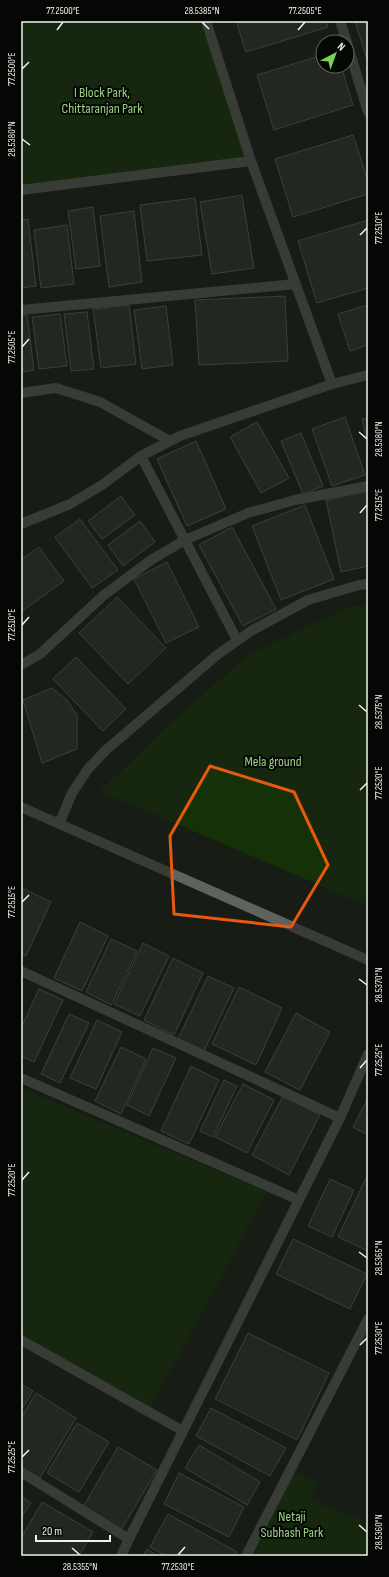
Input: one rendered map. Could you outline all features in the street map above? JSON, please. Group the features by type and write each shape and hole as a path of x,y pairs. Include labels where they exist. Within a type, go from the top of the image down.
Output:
{"street":[{"path":"206,21 251,161 332,384"},
{"path":"340,21 344,34"},
{"path":"355,69 368,112"},
{"path":"21,190 251,161"},
{"path":"21,310 296,284"},
{"path":"21,524 70,504 102,485 141,456 180,436 332,384 368,375"},
{"path":"21,393 56,388 100,402 170,441"},
{"path":"141,456 237,640"},
{"path":"21,664 40,654 104,595 151,560 185,540 248,513 294,500 368,486"},
{"path":"59,824 72,793 88,769 106,750 217,655 251,631 308,600 359,585 368,584"},
{"path":"21,807 368,960"},
{"path":"21,971 340,1118"},
{"path":"121,1556 340,1118 368,1054"},
{"path":"21,1078 299,1200"},
{"path":"246,1556 368,1319"},
{"path":"21,1340 183,1431"},
{"path":"21,1472 129,1539"}],"highlighted area":[{"path":"210,766 294,792 328,865 291,927 174,914 170,836"}],"green space":[{"name":"I Block Park, Chittaranjan Park","path":"21,21 200,21 251,161 21,190"},
{"name":"Mela ground","path":"368,604 368,906 100,791 169,725 246,657 346,608"},
{"path":"21,1088 267,1192 145,1417 21,1339"},
{"name":"Netaji Subhash Park","path":"289,1469 318,1483 310,1499 368,1523 368,1556 240,1556 263,1510"}],"building":[{"path":"236,21 326,21 328,27 246,52"},
{"path":"355,21 368,21 368,63"},
{"path":"315,57 315,74 343,74 353,105 274,130 257,75"},
{"path":"353,135 368,181 368,194 293,217 275,159"},
{"path":"242,195 254,268 212,274 200,202"},
{"path":"195,198 202,255 147,261 140,205"},
{"path":"93,207 100,266 76,269 68,211"},
{"path":"134,211 142,282 109,287 100,216"},
{"path":"28,219 36,286 21,288 21,220"},
{"path":"368,220 368,288 317,303 298,241"},
{"path":"67,225 74,284 41,288 34,230"},
{"path":"285,296 288,361 199,365 195,300"},
{"path":"129,305 136,364 101,368 93,309"},
{"path":"368,305 368,345 350,351 338,314"},
{"path":"166,306 173,365 142,369 134,310"},
{"path":"87,312 94,369 71,371 64,314"},
{"path":"60,314 67,366 39,369 32,317"},
{"path":"21,315 27,315 34,370 21,372"},
{"path":"345,417 365,475 332,486 312,429"},
{"path":"368,418 368,447 362,419"},
{"path":"257,422 289,478 261,493 230,437"},
{"path":"301,433 323,486 303,494 281,441"},
{"path":"196,441 226,509 187,526 157,459"},
{"path":"368,491 368,566 341,572 326,500"},
{"path":"121,496 135,515 102,539 88,521"},
{"path":"305,505 334,579 281,600 252,526"},
{"path":"80,519 118,570 92,588 55,537"},
{"path":"140,521 155,542 123,566 108,545"},
{"path":"232,527 276,609 243,626 199,545"},
{"path":"39,547 64,581 21,612 21,560"},
{"path":"167,562 199,627 166,643 134,579"},
{"path":"117,597 166,648 128,684 79,633"},
{"path":"76,657 126,709 103,731 53,679"},
{"path":"52,688 66,699 77,715 77,749 42,763 23,700"},
{"path":"22,888 51,902 26,956 21,954"},
{"path":"80,922 108,936 82,991 54,978"},
{"path":"111,939 137,951 111,1005 86,992"},
{"path":"143,943 169,956 140,1016 114,1004"},
{"path":"173,958 203,973 174,1035 144,1020"},
{"path":"208,976 234,988 204,1051 178,1039"},
{"path":"239,987 282,1008 256,1065 212,1044"},
{"path":"39,989 63,1000 34,1062 21,1056 21,1028"},
{"path":"296,1013 330,1032 300,1090 265,1072"},
{"path":"69,1014 89,1023 60,1083 41,1074"},
{"path":"97,1020 122,1032 96,1089 70,1078"},
{"path":"121,1047 146,1059 121,1114 95,1101"},
{"path":"153,1048 176,1058 149,1116 127,1105"},
{"path":"191,1066 219,1080 189,1144 161,1131"},
{"path":"224,1080 237,1086 213,1137 200,1131"},
{"path":"243,1084 274,1100 247,1153 215,1137"},
{"path":"283,1096 320,1115 289,1175 252,1155"},
{"path":"368,1098 368,1135 353,1127"},
{"path":"368,1174 368,1251 338,1237"},
{"path":"330,1179 354,1190 332,1237 308,1226"},
{"path":"293,1239 367,1274 350,1309 276,1274"},
{"path":"248,1333 329,1373 297,1440 215,1399"},
{"path":"21,1384 33,1391 21,1411"},
{"path":"36,1393 76,1418 40,1478 21,1467 21,1418"},
{"path":"211,1408 286,1448 270,1476 196,1436"},
{"path":"77,1423 109,1442 79,1492 47,1473"},
{"path":"199,1445 260,1482 247,1505 185,1468"},
{"path":"118,1447 157,1470 121,1530 83,1507"},
{"path":"179,1473 244,1507 229,1537 164,1504"},
{"path":"21,1496 31,1503 21,1518"},
{"path":"42,1502 93,1532 79,1556 21,1556 21,1538"},
{"path":"168,1514 237,1552 234,1556 166,1556 150,1547"},
{"path":"147,1549 158,1556 143,1556"}]}
